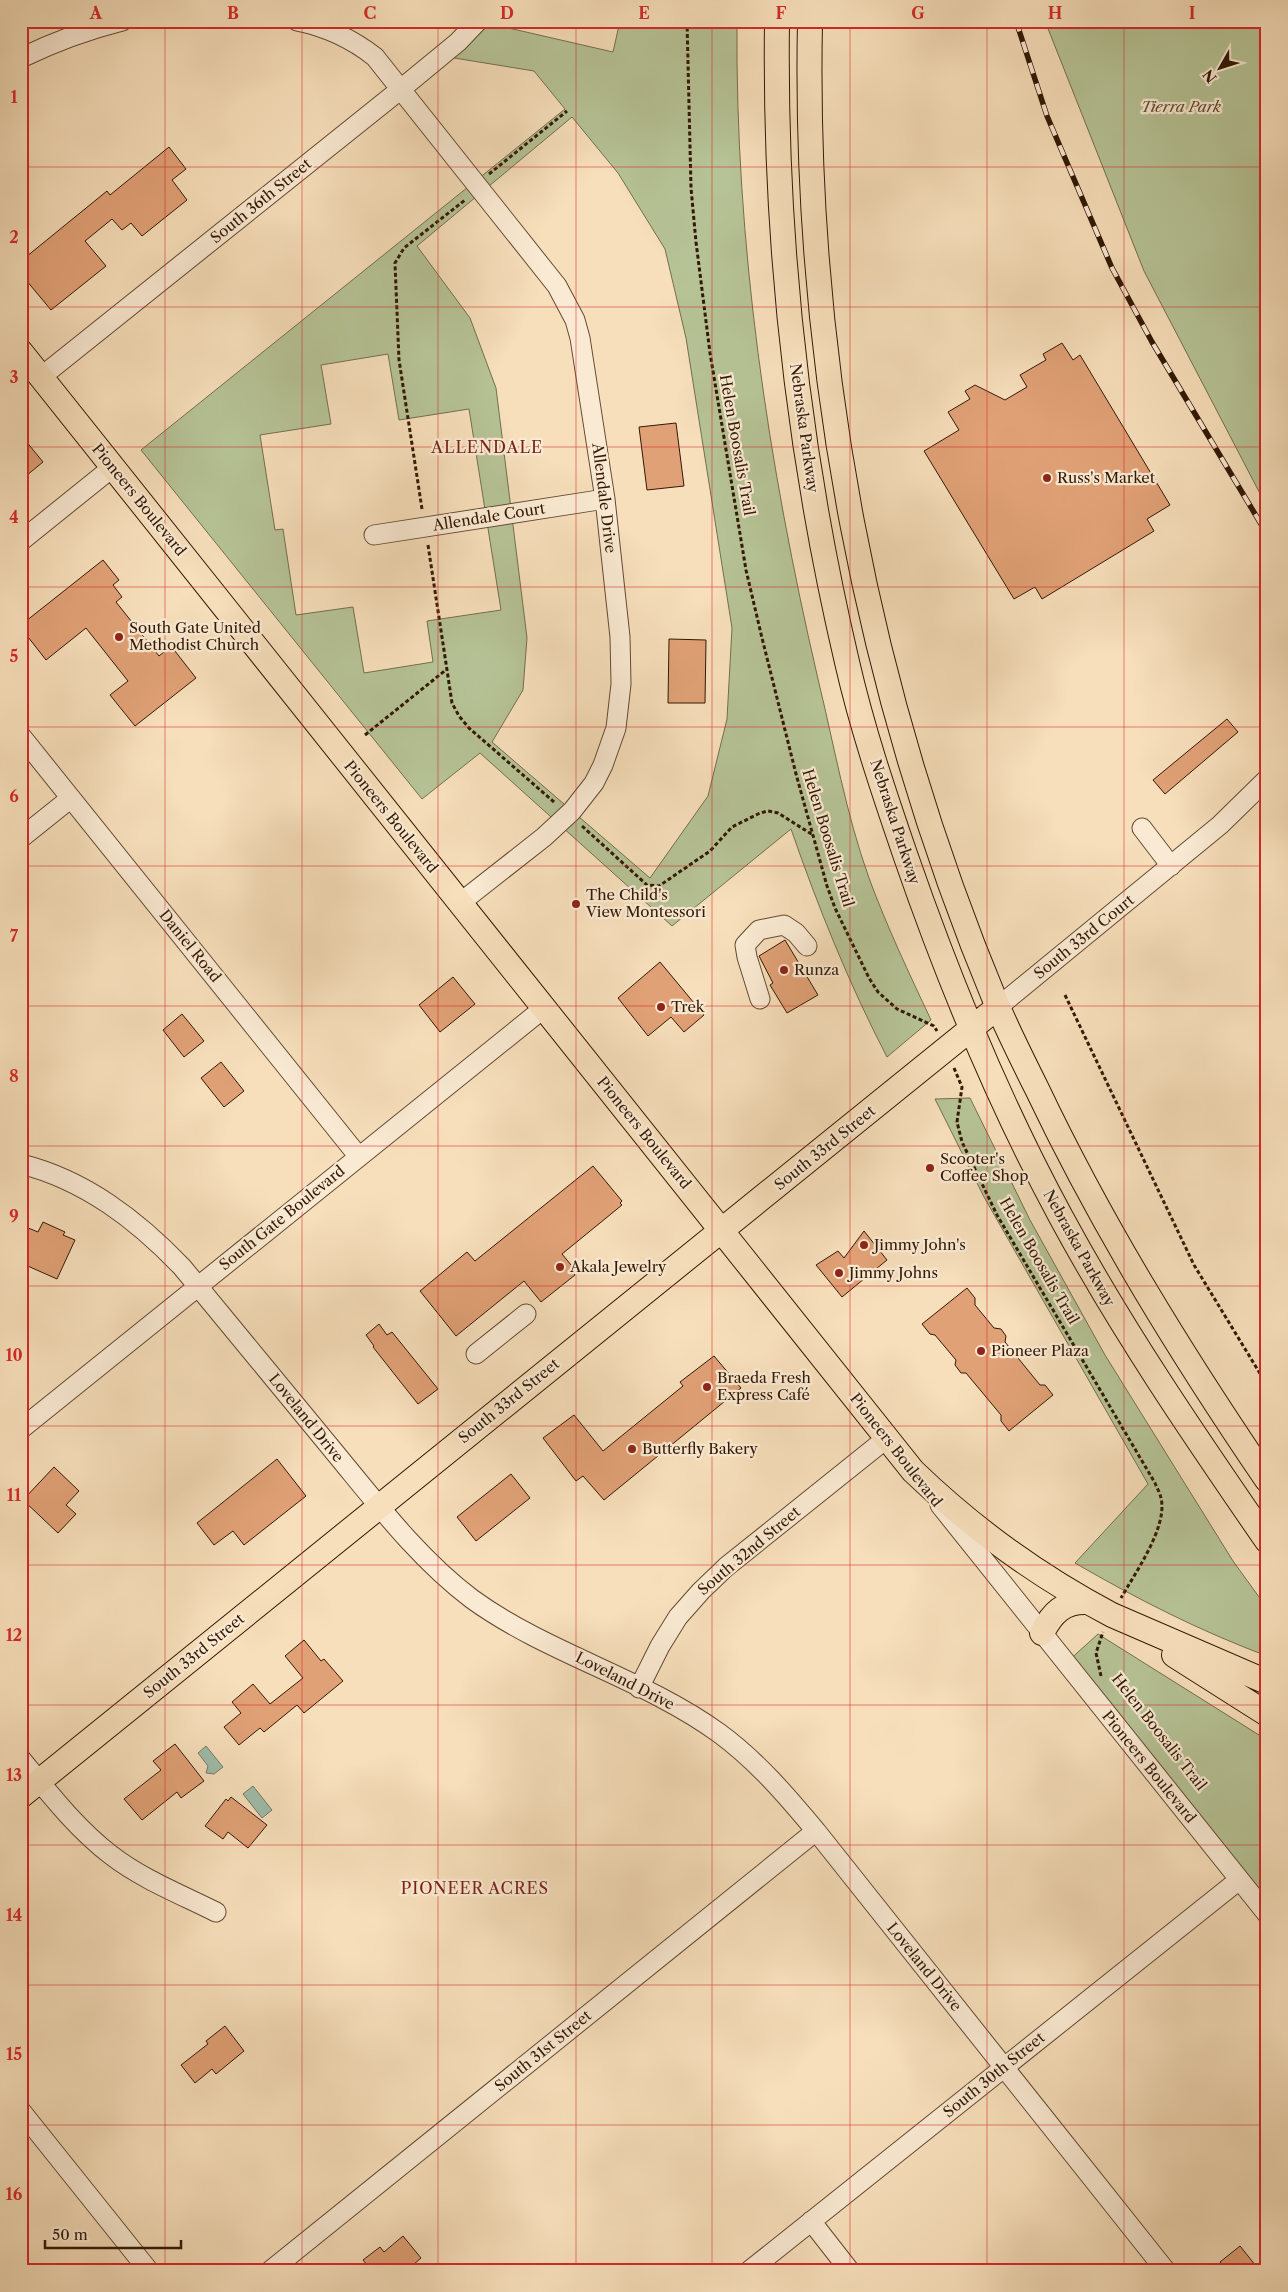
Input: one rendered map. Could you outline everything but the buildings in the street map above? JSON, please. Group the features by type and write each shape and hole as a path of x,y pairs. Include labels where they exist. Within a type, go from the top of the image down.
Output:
{"main road":[{"name":"Nebraska Parkway","path":"777,21 777,82 786,280 796,380 829,580 847,664 876,768 929,924 971,1031 1045,1187 1098,1283 1165,1392 1267,1541"},
{"name":"Nebraska Parkway","path":"810,21 809,71 813,188 820,295 831,397 846,495 869,609 896,717 951,884 998,1007 1055,1128 1136,1277 1198,1378 1267,1480"},
{"name":"Pioneers Boulevard","path":"21,352 913,1471"},
{"name":"South 33rd Street","path":"30,1789 971,1031 998,1007"},
{"path":"913,1471 949,1506 1003,1548 1087,1602 1112,1615 1267,1682"},
{"path":"1042,1633 1048,1620 1056,1611 1075,1602 1087,1602"},
{"path":"1112,1615 1267,1714"}],"street":[{"path":"21,58 57,41 122,21"},
{"name":"Allendale Drive","path":"297,21 325,28 358,43 374,57 553,280 575,320 584,354 605,499 620,637 619,706 611,748 584,798 569,815 460,903"},
{"name":"South 36th Street","path":"41,377 401,89 458,42 478,21"},
{"path":"21,541 113,467"},
{"name":"Allendale Court","path":"374,535 605,499"},
{"name":"Daniel Road","path":"21,736 359,1156"},
{"name":"South 33rd Court","path":"998,1007 1220,825 1267,779"},
{"path":"21,838 71,798"},
{"path":"1142,828 1171,866"},
{"path":"760,998 747,958 746,945 759,930 784,925 796,933 807,946"},
{"name":"South Gate Boulevard","path":"21,1429 544,1008"},
{"name":"Loveland Drive","path":"21,1164 66,1180 97,1195 130,1218 156,1240 198,1286 379,1506 441,1574 473,1599 511,1624 680,1708 718,1732 749,1756 780,1787 816,1831 1166,2271"},
{"path":"476,1354 526,1314"},
{"name":"South 32nd Street","path":"638,1688 674,1624 701,1591 726,1566 887,1438"},
{"name":"Pioneers Boulevard","path":"913,1471 1267,1914"},
{"path":"21,1759 30,1789 112,1855 140,1874 216,1912"},
{"name":"South 31st Street","path":"270,2271 816,1831"},
{"name":"South 30th Street","path":"749,2271 1239,1880"},
{"path":"21,2111 28,2132 149,2271"},
{"path":"811,2221 850,2271"}],"path":[{"name":"Helen Boosalis Trail","path":"687,21 692,197 710,353 746,570 791,756 827,886 835,908 869,978 887,1002 897,1009 934,1026 962,1087 957,1122 966,1150 998,1214 1150,1475 1161,1498 1161,1508 1153,1543 1098,1640 1097,1666 1102,1679"},
{"path":"567,112 404,248 395,263 399,360 452,703 459,716 647,885 652,887 659,886 710,851 732,827 760,813 768,811 778,813 813,836"},
{"path":"365,735 447,669"},
{"path":"1066,995 1194,1265 1267,1385"}],"green space":[{"path":"478,21 613,52 620,21 737,21 742,187 749,270 758,353 784,517 818,679 841,779 861,854 883,914 931,1020 887,1057 835,945 791,829 672,926 480,753 422,799 141,450 565,109 534,71 442,56","holes":["572,117 618,173 665,249 686,338 732,628 727,719 708,796 650,878 492,742 523,690 527,638 496,388 470,318 417,246","388,354 399,420 469,409 501,610 427,621 433,662 364,673 353,607 296,615 283,529 275,530 260,435 331,424 321,365"]},
{"name":"Tierra Park","path":"1045,21 1267,21 1267,507 1144,271"},
{"path":"970,1098 1030,1220 1105,1355 1233,1561 1267,1608 1267,1656 1169,1614 1075,1563 1148,1484 984,1197 935,1099"},
{"path":"1098,1634 1267,1740 1267,1914 1066,1663"}],"shaded area":[{"path":"206,1746 223,1767 214,1774 206,1773 208,1766 198,1753"},
{"path":"253,1786 272,1810 262,1818 243,1794"}],"railway":[{"path":"1016,21 1047,116 1112,268 1152,342 1267,534"}],"place":[{"name":"Russ's Market","path":"1047,478"},
{"name":"South Gate United Methodist Church","path":"119,637"},
{"name":"The Child's View Montessori","path":"576,904"},
{"name":"Runza","path":"784,970"},
{"name":"Trek","path":"661,1007"},
{"name":"Scooter's Coffee Shop","path":"930,1168"},
{"name":"Jimmy John's","path":"864,1245"},
{"name":"Akala Jewelry","path":"560,1267"},
{"name":"Jimmy Johns","path":"839,1273"},
{"name":"Pioneer Plaza","path":"981,1351"},
{"name":"Braeda Fresh Express Café","path":"707,1387"},
{"name":"Butterfly Bakery","path":"632,1449"}],"district":[{"name":"ALLENDALE","path":"487,447"},
{"name":"PIONEER ACRES","path":"475,1888"}]}
